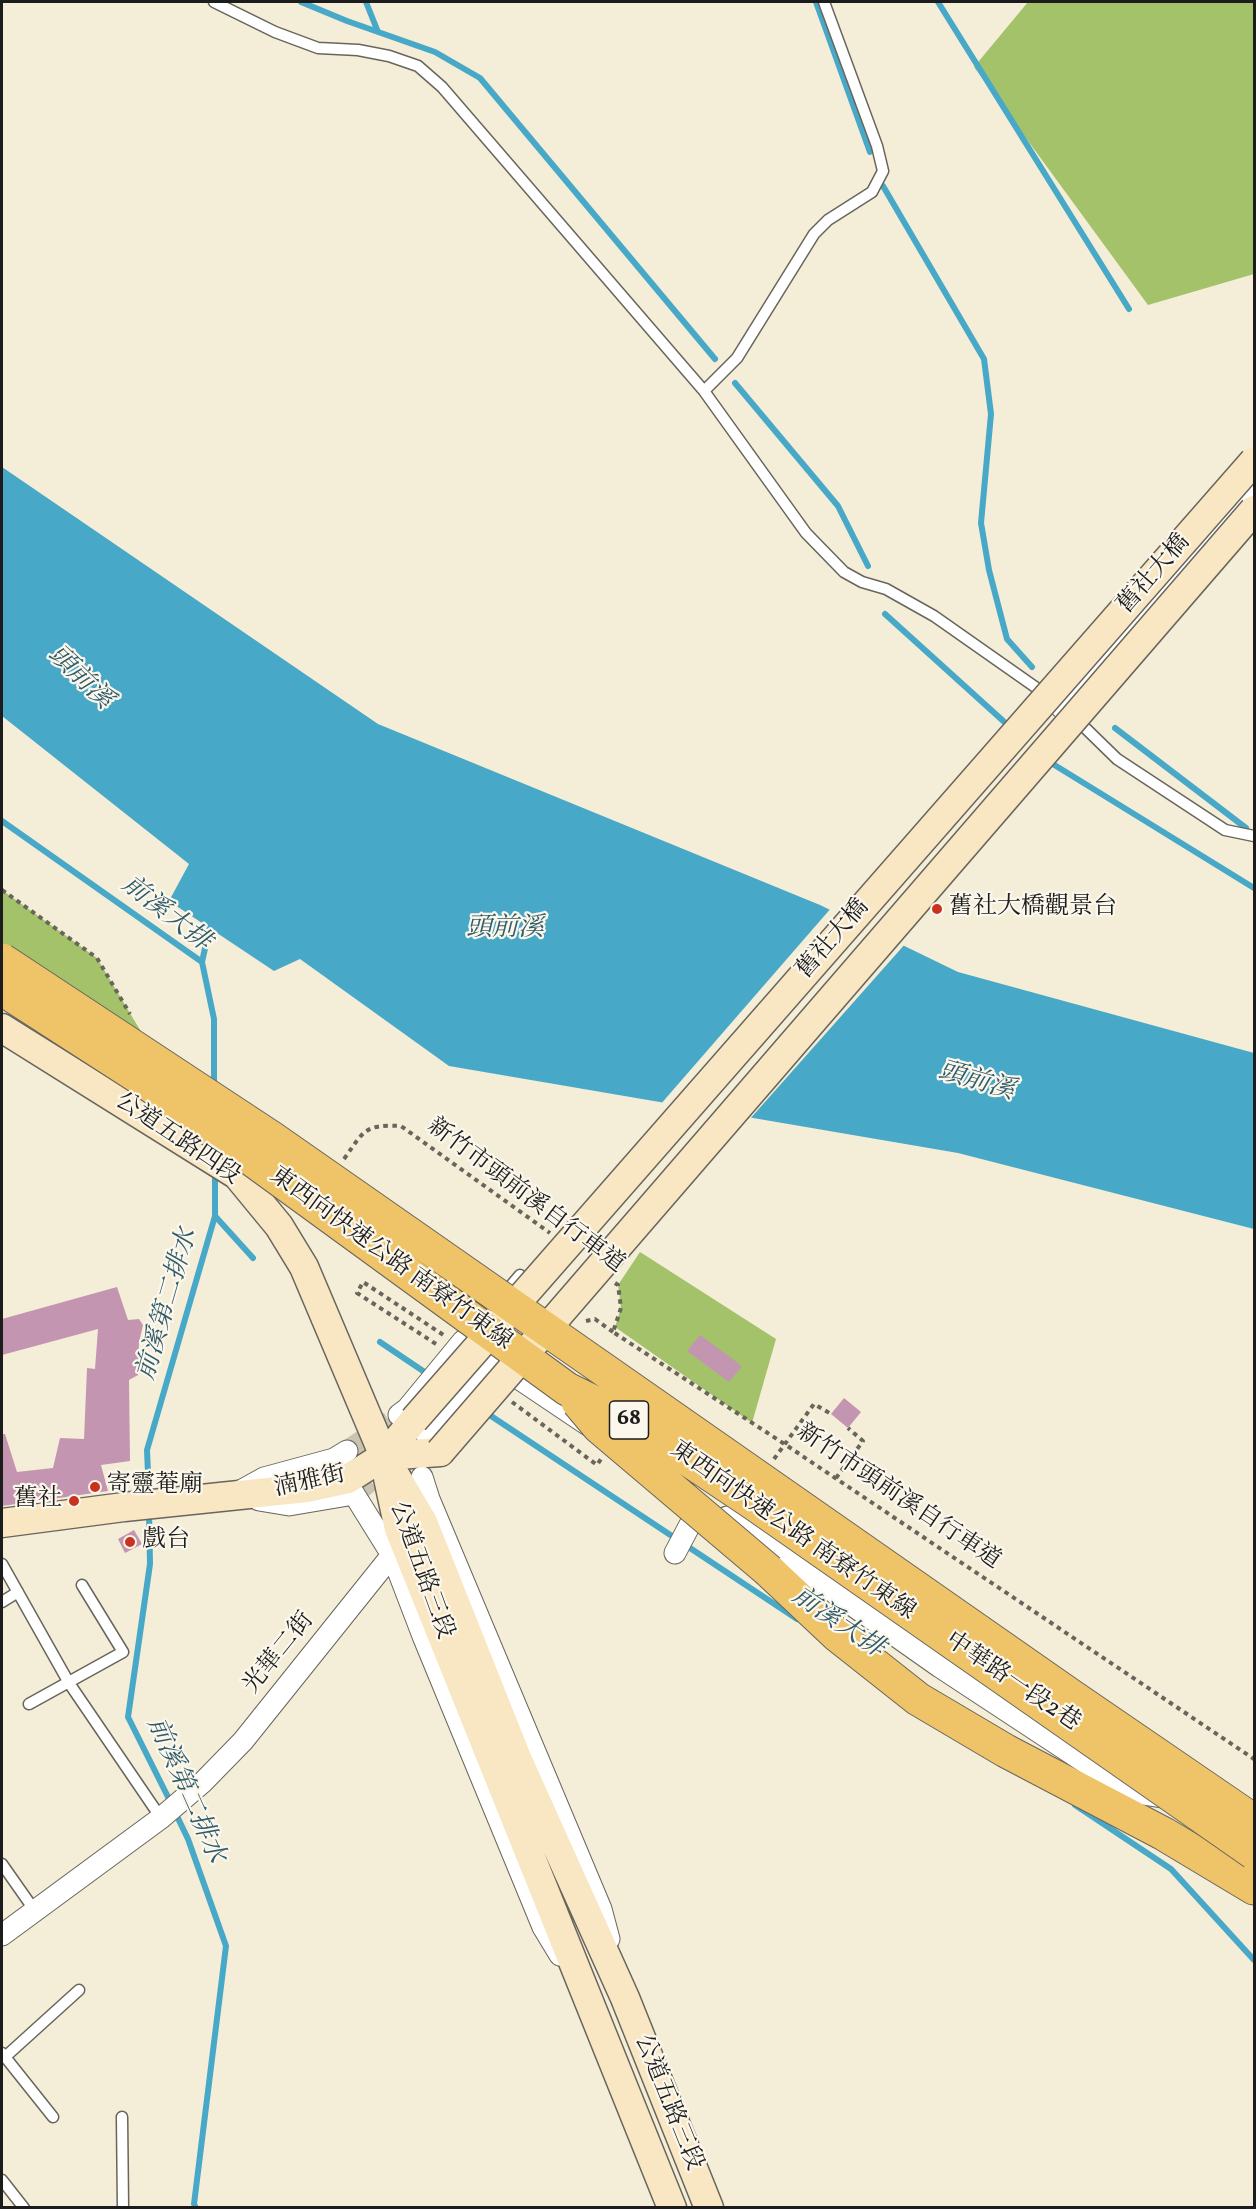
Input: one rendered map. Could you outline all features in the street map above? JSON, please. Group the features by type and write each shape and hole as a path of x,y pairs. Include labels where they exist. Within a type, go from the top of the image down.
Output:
{"highway":[{"name":"東西向快速公路 南寮竹東線","path":"2,960 272,1138 1254,1821"},
{"name":"東西向快速公路 南寮竹東線","path":"2,989 140,1078 567,1389 626,1418 753,1503 1254,1853"},
{"path":"567,1389 599,1427 769,1571 837,1635 918,1699 1006,1751 1164,1834 1254,1888"}],"street":[{"name":"舊社大橋","path":"420,1431 1254,461"},
{"path":"1061,707 1254,487"},
{"name":"舊社大橋","path":"420,1431 1254,510"},
{"name":"公道五路四段","path":"2,1028 237,1175 279,1226 304,1267 384,1456"},
{"path":"458,1342 493,1361"},
{"name":"湳雅街","path":"384,1456 420,1431 424,1389 458,1342"},
{"name":"湳雅街","path":"2,1523 124,1507 307,1488 348,1479 450,1411 493,1361"},
{"name":"中華路一段2巷","path":"493,1361 753,1535 940,1667 1130,1792 1190,1801 1254,1846"},
{"name":"湳雅街","path":"232,1496 264,1478 334,1459 348,1450"},
{"name":"公道五路三段","path":"384,1456 423,1522 517,1758 625,1998 709,2208"},
{"name":"公道五路三段","path":"384,1456 399,1529 672,2208"},
{"name":"中華路一段2巷","path":"654,1469 694,1517 753,1535"},
{"name":"公道五路三段","path":"422,1477 429,1499 601,1909 625,1998"},
{"name":"湳雅街","path":"232,1496 289,1505 354,1494"},
{"name":"公道五路三段","path":"354,1494 392,1555 543,1927 589,2003"},
{"path":"675,1553 694,1517"},
{"name":"光華二街","path":"161,1818 203,1782 243,1741 392,1555"},
{"path":"2,1935 161,1818"}],"lane":[{"path":"214,2 275,32 318,48 358,50 389,56 418,66 442,87 704,391 806,533 844,572 862,582 886,589 934,616 1061,707 1117,759 1225,830 1254,836"},
{"path":"704,391 737,358 813,234 828,220 872,192 883,171 877,146 824,2"},
{"path":"458,1342 520,1275"},
{"path":"2,1564 69,1683 161,1818"},
{"path":"29,1704 123,1652 82,1585"},
{"path":"2,1602 18,1592"},
{"path":"2,1864 34,1911"},
{"path":"53,2117 3,2055 79,1990"},
{"path":"122,2117 123,2208"},
{"path":"2,2180 24,2208"}],"path":[{"path":"2,890 97,958 133,1019"},
{"name":"新竹市頭前溪自行車道","path":"338,1167 363,1133 378,1125 401,1126 557,1238"},
{"name":"新竹市頭前溪自行車道","path":"609,1278 618,1285 621,1302 613,1332 836,1478 1254,1759"},
{"path":"440,1348 357,1293 363,1282 458,1342"},
{"path":"786,1445 814,1404 831,1414"},
{"path":"836,1478 863,1441 848,1428"}],"green space":[{"path":"1028,2 1254,2 1254,274 1148,305 974,67"},
{"path":"2,890 97,958 170,1080 2,968"},
{"path":"640,1252 776,1339 752,1423 615,1327 621,1308 618,1285"}],"water":[{"name":"頭前溪","path":"2,467 378,724 820,905 958,972 1254,1053 1254,1229 958,1153 449,1066 300,959 274,971 169,901 189,864 2,716"}],"pier":[{"path":"832,907 906,943 749,1120 660,1105"}],"building":[{"path":"117,1287 128,1320 139,1319 143,1325 139,1342 138,1375 129,1380 130,1461 101,1465 108,1491 2,1506 2,1434 5,1434 17,1472 53,1468 60,1438 84,1439 87,1368 95,1369 98,1329 2,1355 2,1319"},
{"path":"700,1335 742,1366 729,1382 687,1351"},
{"path":"844,1398 861,1412 848,1428 831,1414"},
{"name":"戲台","path":"134,1530 142,1544 125,1553 118,1539"}],"waterway":[{"path":"301,2 435,52 480,78 715,359"},
{"path":"366,2 378,32"},
{"path":"816,2 870,152"},
{"path":"938,2 1129,309"},
{"path":"883,186 984,359 991,414 981,523 989,570 1007,639 1032,667"},
{"path":"735,383 838,506 868,566"},
{"path":"885,614 1011,728"},
{"path":"1115,728 1246,828"},
{"path":"1048,761 1254,888"},
{"name":"前溪大排","path":"2,821 202,962 214,1019 214,1088"},
{"path":"202,962 211,921"},
{"name":"前溪第二排水","path":"149,1497 147,1450 215,1216 215,1174"},
{"name":"前溪大排","path":"215,1216 253,1258"},
{"name":"前溪大排","path":"380,1342 429,1375"},
{"name":"前溪大排","path":"485,1412 797,1619"},
{"name":"前溪第二排水","path":"149,1513 150,1564 128,1717 171,1803"},
{"name":"前溪大排","path":"1075,1805 1171,1869 1254,1960"},
{"name":"前溪第二排水","path":"175,1812 188,1839 226,1946 194,2204 196,2208"}],"tunnel":[{"path":"347,1451 399,1415"},
{"path":"354,1494 391,1465"}],"place":[{"name":"舊社大橋觀景台","path":"937,909"},
{"name":"寄靈菴廟","path":"95,1487"},
{"name":"舊社","path":"74,1501"},
{"name":"戲台","path":"130,1542"}]}
